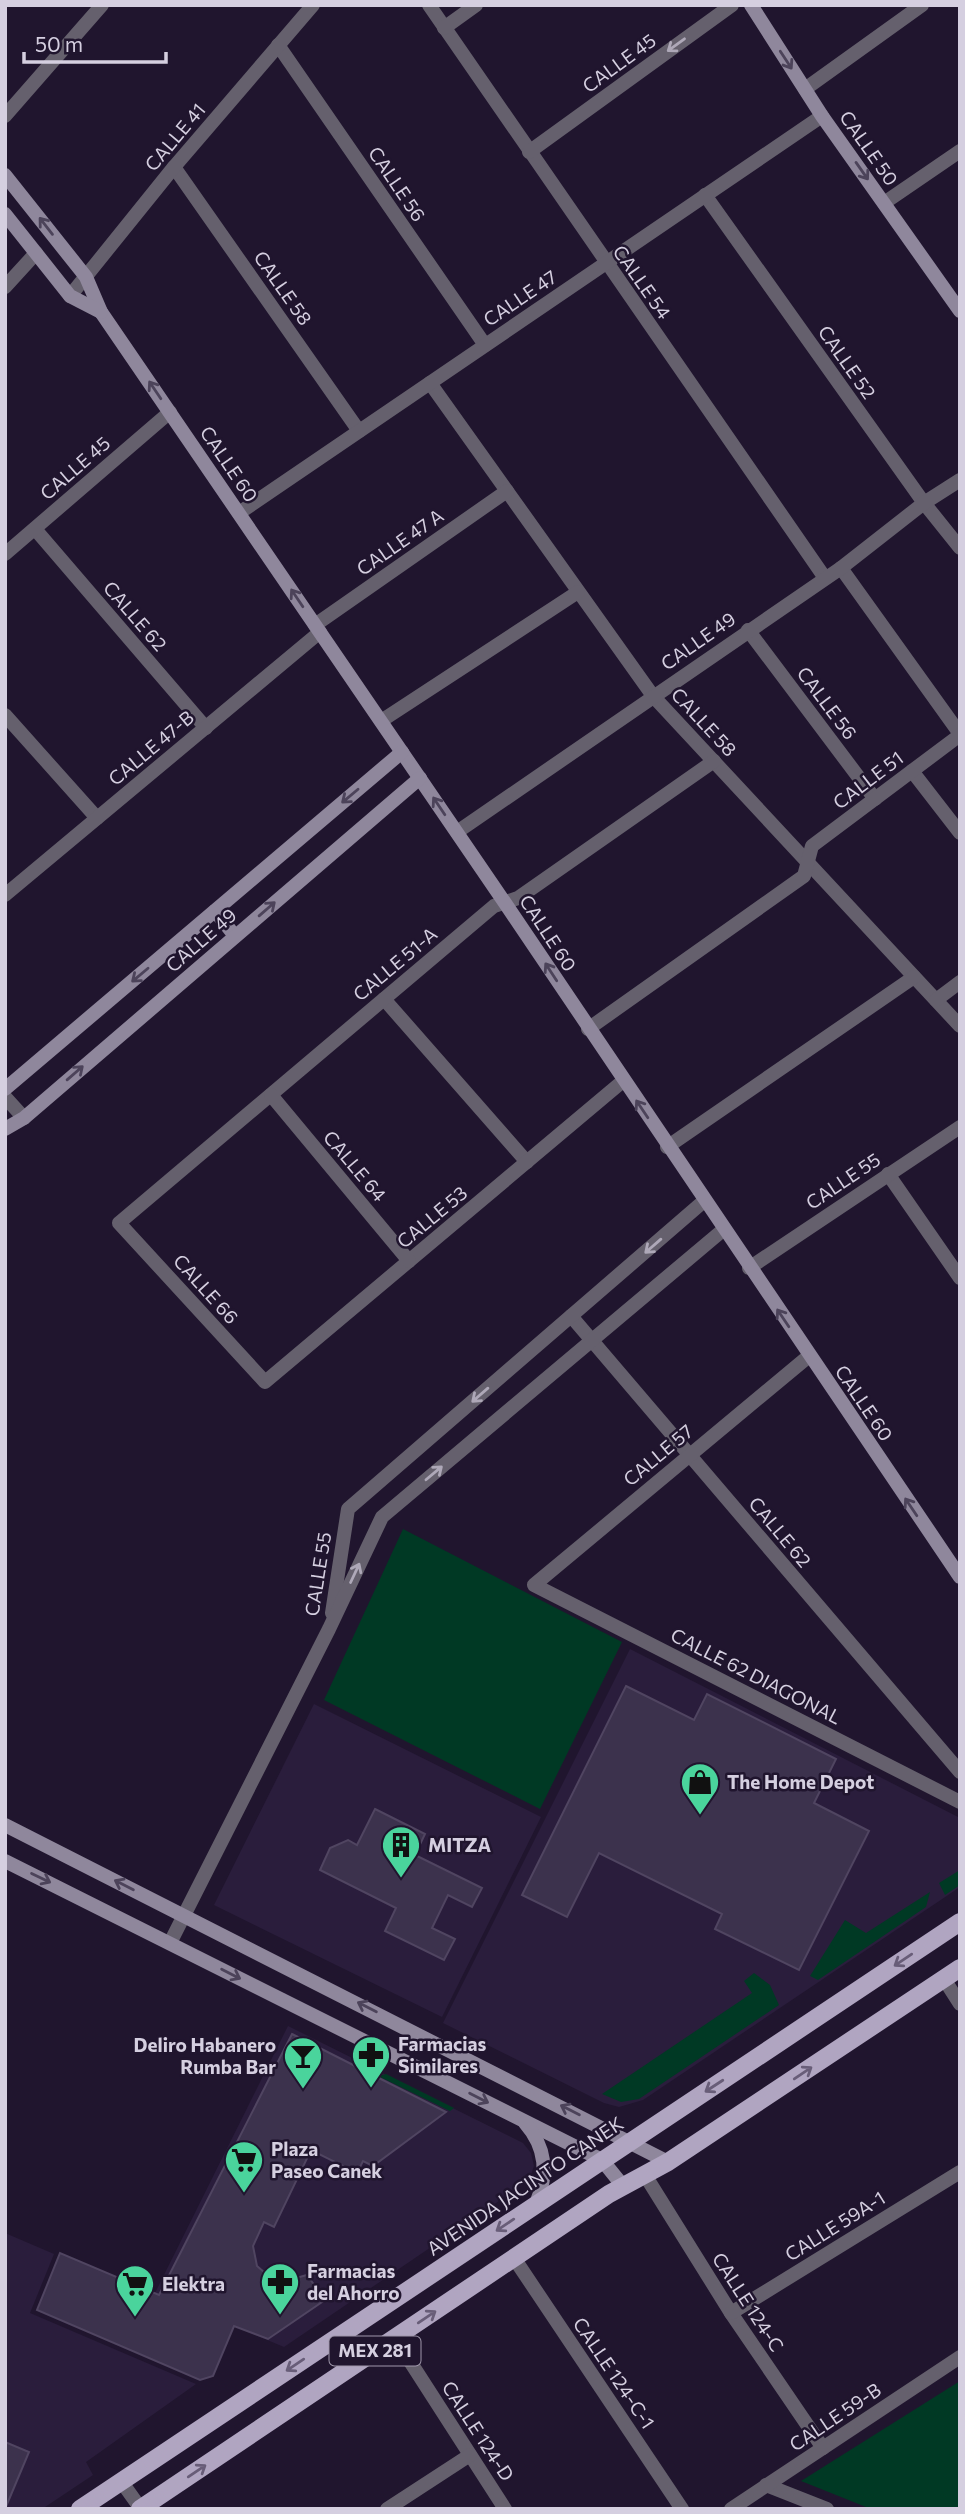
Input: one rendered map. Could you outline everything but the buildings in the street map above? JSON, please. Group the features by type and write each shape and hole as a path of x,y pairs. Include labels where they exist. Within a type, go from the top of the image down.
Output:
{"main road":[{"name":"AVENIDA JACINTO CANEK","path":"80,2509 960,1922"},
{"name":"MEX 281","path":"141,2509 514,2258 623,2186 668,2162 960,1968"}],"street":[{"path":"5,116 102,5"},
{"name":"CALLE 41","path":"70,296 174,166 313,5"},
{"name":"CALLE 54","path":"429,5 825,578"},
{"path":"444,28 476,5"},
{"name":"CALLE 45","path":"529,152 732,5"},
{"name":"CALLE 50","path":"751,5 822,116 960,311"},
{"path":"805,89 922,5"},
{"name":"CALLE 56","path":"278,45 485,345"},
{"name":"CALLE 47","path":"239,513 822,116"},
{"path":"884,203 960,151"},
{"name":"CALLE 58","path":"174,166 359,431"},
{"name":"CALLE 60","path":"5,175 86,277 101,312 506,902 667,1147 960,1577"},
{"name":"CALLE 52","path":"705,195 924,503 960,548"},
{"name":"CALLE 60","path":"5,214 70,296 101,312"},
{"path":"5,287 36,253"},
{"name":"CALLE 58","path":"430,383 653,695 960,1026"},
{"name":"CALLE 45","path":"5,554 170,412"},
{"name":"CALLE 49","path":"457,832 841,568 924,503 960,480"},
{"name":"CALLE 47 A","path":"318,628 507,491"},
{"name":"CALLE 62","path":"35,528 206,728"},
{"path":"841,568 960,735"},
{"path":"381,721 578,592"},
{"name":"CALLE 47-B","path":"5,895 206,728 318,628"},
{"name":"CALLE 56","path":"748,630 875,799"},
{"path":"5,715 97,818"},
{"name":"CALLE 51","path":"808,862 812,846 960,735"},
{"name":"CALLE 49","path":"5,1089 402,751"},
{"name":"CALLE 51-A","path":"119,1223 494,906 518,898 714,761"},
{"path":"912,771 960,832"},
{"name":"CALLE 49","path":"5,1129 24,1118 420,778"},
{"path":"588,1029 804,876 808,862"},
{"path":"215,911 235,936"},
{"path":"667,1147 914,976"},
{"path":"936,1000 960,982"},
{"path":"384,999 527,1162"},
{"name":"CALLE 53","path":"265,1382 623,1081"},
{"name":"CALLE 64","path":"271,1095 409,1261"},
{"path":"5,1097 24,1118"},
{"name":"CALLE 55","path":"749,1268 960,1127"},
{"path":"888,1174 960,1278"},
{"name":"CALLE 55","path":"329,1629 348,1508 704,1201"},
{"name":"CALLE 66","path":"119,1223 265,1382"},
{"name":"CALLE 55","path":"329,1629 382,1517 723,1230"},
{"name":"CALLE 62","path":"572,1316 960,1772"},
{"name":"CALLE 57","path":"534,1585 809,1356"},
{"name":"CALLE 62 DIAGONAL","path":"534,1585 960,1802"},
{"path":"170,1943 329,1629"},
{"path":"5,1825 631,2140 668,2162"},
{"path":"5,1861 602,2160 623,2186"},
{"path":"944,1979 960,2004"},
{"path":"522,2119 540,2144 544,2159 545,2179 536,2204"},
{"name":"CALLE 59A-1","path":"731,2313 960,2172"},
{"name":"CALLE 124-C","path":"645,2175 731,2313 823,2448"},
{"name":"CALLE 124-C-1","path":"514,2258 682,2509"},
{"name":"CALLE 124-D","path":"395,2338 505,2509"},
{"name":"CALLE 59-B","path":"731,2509 960,2357"},
{"path":"387,2509 470,2455"},
{"path":"121,2481 141,2509"},
{"path":"766,2485 827,2509"}],"shaded area":[{"name":"The Home Depot","path":"630,1649 960,1818 960,1887 643,2100 619,2107 604,2103 443,2023"},
{"name":"MITZA","path":"314,1704 541,1817 442,2017 214,1905"},
{"name":"Plaza Paseo Canek","path":"288,2026 523,2143 531,2153 534,2166 529,2180 284,2347 155,2293"},
{"path":"5,2233 54,2254 30,2313 196,2384 86,2462 93,2475 42,2509 5,2509"}],"green space":[{"path":"403,1529 622,1642 540,1809 324,1700"},
{"path":"960,1870 960,1885 945,1895 939,1883"},
{"path":"930,1892 926,1907 818,1980 810,1976 845,1920 866,1933"},
{"path":"754,1973 770,1985 779,2005 639,2099 621,2102 602,2094 752,1993 744,1981"},
{"path":"386,2074 454,2108 450,2111 378,2076"},
{"path":"960,2381 960,2509 871,2509 801,2481"}],"place":[{"name":"The Home Depot","path":"700,1816"},
{"name":"MITZA","path":"401,1879"},
{"name":"Farmacias Similares","path":"371,2089"},
{"name":"Deliro Habanero Rumba Bar","path":"303,2090"},
{"name":"Plaza Paseo Canek","path":"244,2194"},
{"name":"Farmacias del Ahorro","path":"280,2316"},
{"name":"Elektra","path":"135,2318"}]}
